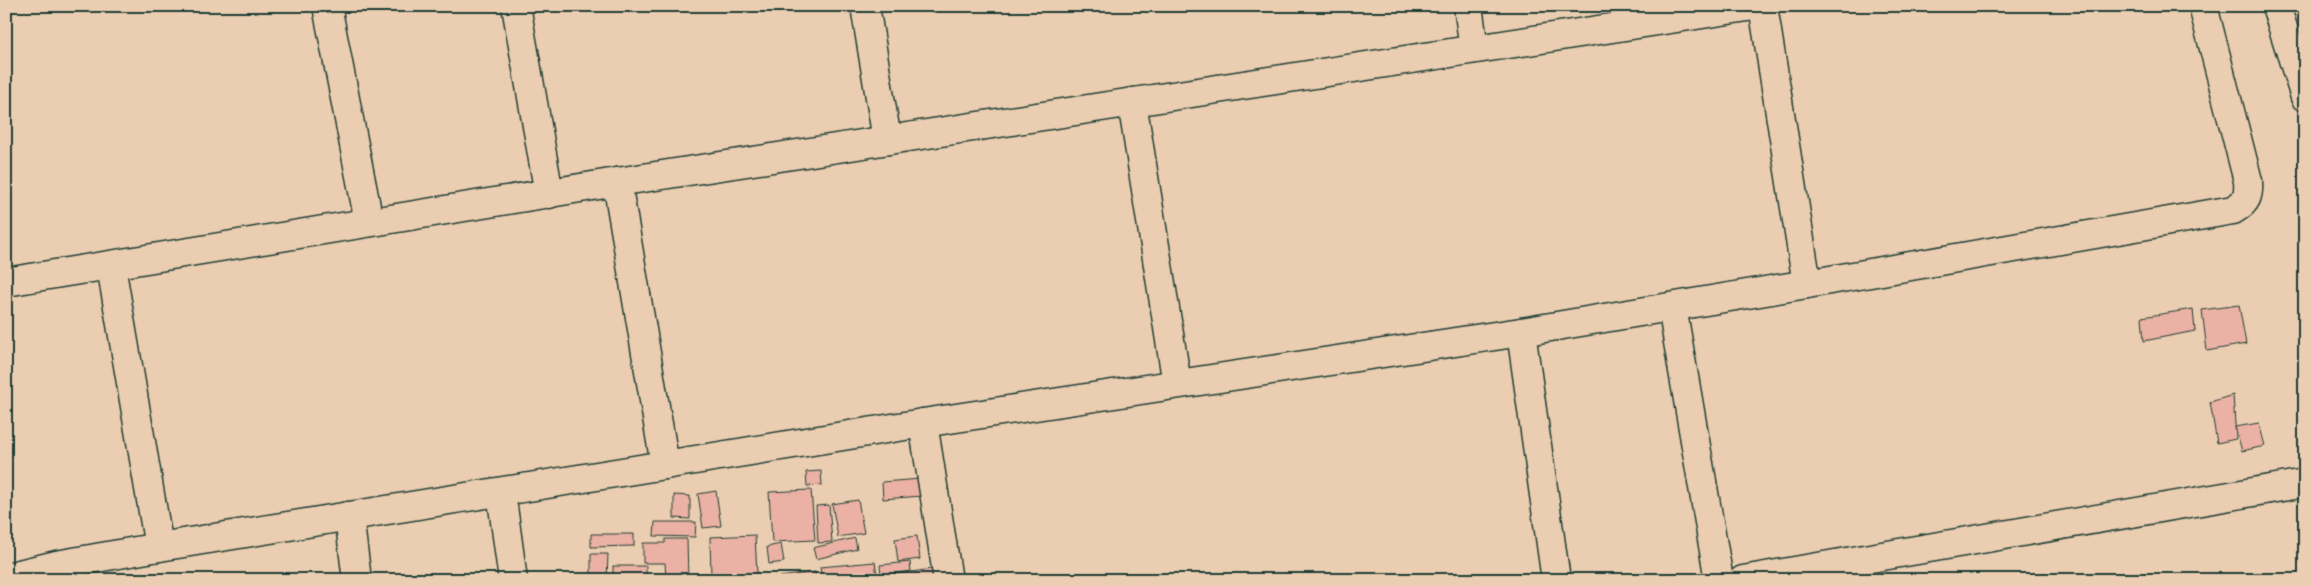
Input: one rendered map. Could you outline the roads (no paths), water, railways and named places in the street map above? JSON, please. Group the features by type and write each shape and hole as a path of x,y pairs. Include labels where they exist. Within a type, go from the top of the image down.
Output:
{"street":[{"path":"327,6 369,222"},
{"path":"516,6 549,194"},
{"path":"866,6 887,140"},
{"path":"1468,6 1474,49"},
{"path":"6,282 617,182 1474,49 1643,15 1754,6"},
{"path":"1763,6 1807,284"},
{"path":"6,577 56,565 159,547 923,423 1521,332 2233,210 2243,204 2249,195 2248,181 2203,6"},
{"path":"2276,6 2305,97"},
{"path":"1132,102 1177,384"},
{"path":"617,182 665,465"},
{"path":"111,266 159,547"},
{"path":"1672,307 1719,580"},
{"path":"1521,332 1556,580"},
{"path":"923,423 948,580"},
{"path":"1743,580 2305,483"},
{"path":"501,492 513,580"},
{"path":"349,516 357,580"}]}
